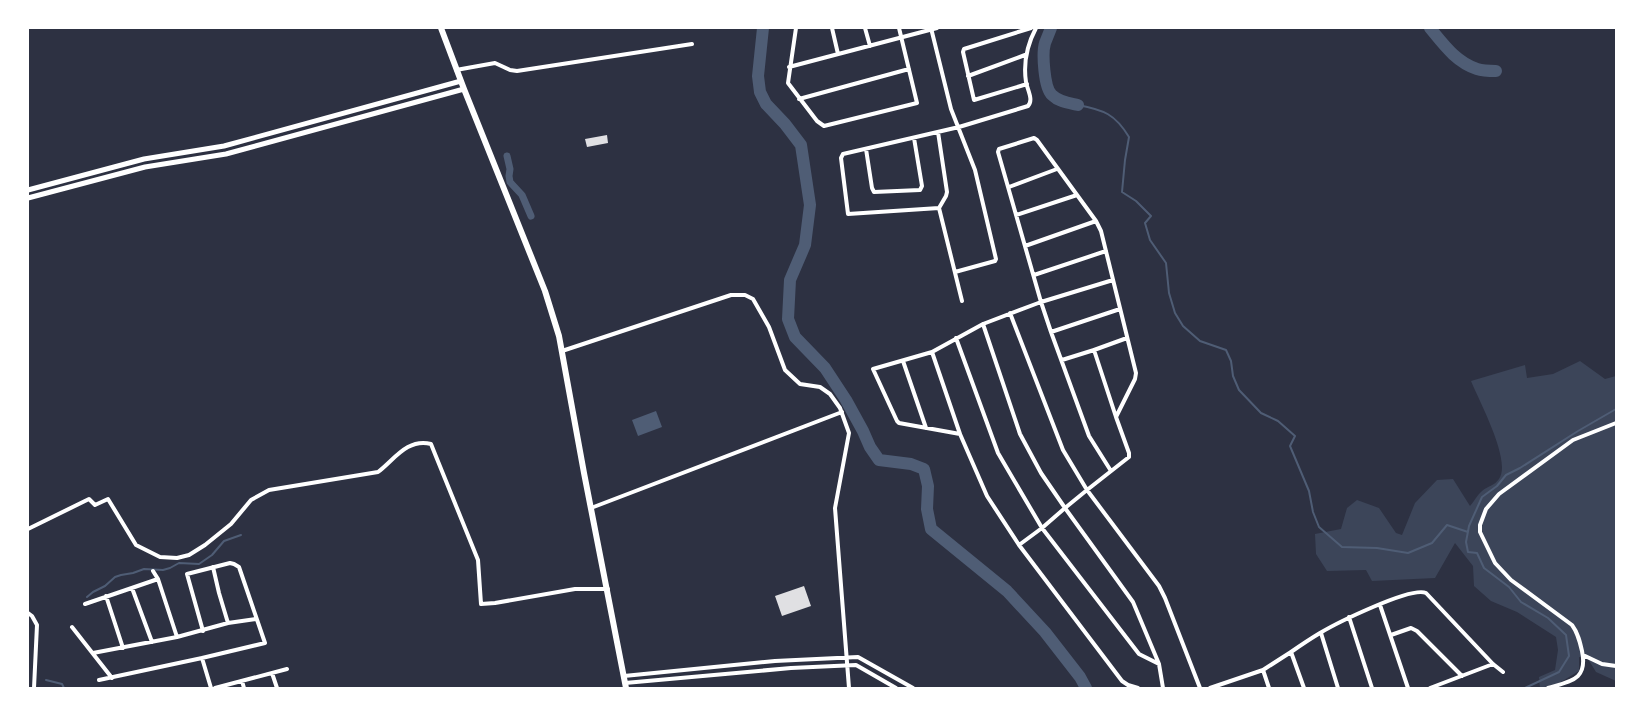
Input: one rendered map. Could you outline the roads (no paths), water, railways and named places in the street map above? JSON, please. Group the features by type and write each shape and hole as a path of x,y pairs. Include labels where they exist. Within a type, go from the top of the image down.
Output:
{"main road":[{"path":"441,28 460,81 545,291 556,322 626,686"}],"street":[{"path":"796,28 789,67 788,83 817,121 824,126 917,103 899,28"},
{"path":"832,28 838,54"},
{"path":"865,28 870,46"},
{"path":"789,67 937,28"},
{"path":"1026,84 974,100 963,52 964,49 1031,28"},
{"path":"939,208 848,214 841,158 843,154 959,128 1028,106 1031,101 1026,84 1025,55 1029,40 1036,28"},
{"path":"931,29 951,109 975,170 996,259 995,261 956,272"},
{"path":"456,70 495,63 510,70 517,71 692,44"},
{"path":"968,76 1025,55"},
{"path":"799,99 909,69"},
{"path":"28,190 138,160 217,148 460,81"},
{"path":"28,198 145,167 226,154 464,89"},
{"path":"938,132 947,192 939,208 956,272 962,302"},
{"path":"270,134 272,142"},
{"path":"866,149 872,188 874,192 920,190 922,186 914,138"},
{"path":"1111,471 1089,436 1041,302 998,152 999,149 1034,138 1037,140 1096,221 1106,251 1136,373 1136,379 1116,417"},
{"path":"1009,187 1057,169"},
{"path":"1016,215 1077,195"},
{"path":"1025,246 1096,221"},
{"path":"1034,275 1106,251"},
{"path":"960,434 900,423 897,421 873,369 932,352 983,324 1010,313 1113,280"},
{"path":"562,351 731,295 744,295 753,299 769,327 785,370 800,384 820,387 830,394 842,412 849,434 835,508 850,688"},
{"path":"1052,332 1120,309"},
{"path":"1010,313 1063,450 1087,490 1159,586 1200,688"},
{"path":"983,324 1020,434 1041,473 1133,602 1159,664 1162,688"},
{"path":"956,338 998,453 1042,528 1139,654 1159,664"},
{"path":"1062,360 1127,338"},
{"path":"1019,545 1129,457 1129,453 1094,350"},
{"path":"932,352 960,434 987,496 1019,545 1122,682 1138,688"},
{"path":"903,361 926,428"},
{"path":"591,508 842,412"},
{"path":"1548,688 1569,682 1581,673 1584,666 1578,636 1572,625 1511,580 1495,563 1480,532 1480,525 1483,514 1489,504 1499,494 1573,440 1616,423"},
{"path":"28,529 89,498 95,505 108,499 136,545 160,557 177,558 189,555 205,545 231,524 251,500 269,490 378,472 398,453 410,445 424,443 431,444 436,454 478,560 481,604 495,603 576,588 608,589"},
{"path":"99,680 265,643 239,567 234,564 230,563 187,574 203,631"},
{"path":"213,567 218,593 228,623"},
{"path":"153,571 158,579 177,637"},
{"path":"85,604 158,579"},
{"path":"132,588 152,642"},
{"path":"1210,688 1263,670 1349,617 1420,591 1426,593 1493,664 1503,672"},
{"path":"106,596 123,648"},
{"path":"1380,605 1408,688"},
{"path":"28,613 32,616 37,625 34,688"},
{"path":"1349,617 1372,688"},
{"path":"93,654 177,637 228,623 256,619"},
{"path":"72,627 112,678"},
{"path":"1391,635 1411,628 1417,631 1462,676"},
{"path":"1321,633 1338,688"},
{"path":"1291,652 1304,688"},
{"path":"1583,655 1602,664 1616,666"},
{"path":"624,676 775,661 858,657 913,688"},
{"path":"202,658 211,688"},
{"path":"1430,688 1493,664"},
{"path":"626,686 791,668 856,665 896,688"},
{"path":"215,688 287,669"},
{"path":"1263,670 1269,688"},
{"path":"272,673 277,688"},
{"path":"242,681 244,688"}],"waterway":[{"path":"763,28 758,76 760,92 766,104 785,124 801,145 810,205 805,245 790,280 788,319 795,337 825,368 846,400 870,447 879,460 911,464 924,469 928,486 927,509 931,529 1007,591 1045,632 1080,677 1086,688"},
{"path":"1051,28 1044,48 1044,70 1049,91 1052,95 1064,102 1078,105"},
{"path":"1430,28 1440,41 1463,62 1479,70 1496,71"},
{"path":"1078,105 1108,114 1119,123 1129,137 1122,192 1136,201 1151,216 1145,223 1150,240 1166,263 1169,293 1175,313 1183,326 1200,341 1226,350 1231,361 1233,376 1239,390 1261,413 1278,421 1295,436 1290,446 1309,491 1313,512 1319,527 1342,547 1377,548 1408,553 1432,543 1447,525 1468,532"},
{"path":"507,156 510,169 510,182 522,195 531,216"},
{"path":"1525,688 1559,672 1569,656 1566,635 1548,618 1521,602 1509,587 1484,568 1477,553 1468,552 1466,542 1469,526 1482,497 1497,486 1506,475 1520,468 1616,409"},
{"path":"87,597 105,586 115,577 121,575 144,569 163,570 179,563 199,564 212,555 224,541 241,535"},
{"path":"46,680 62,684 64,688"}]}
